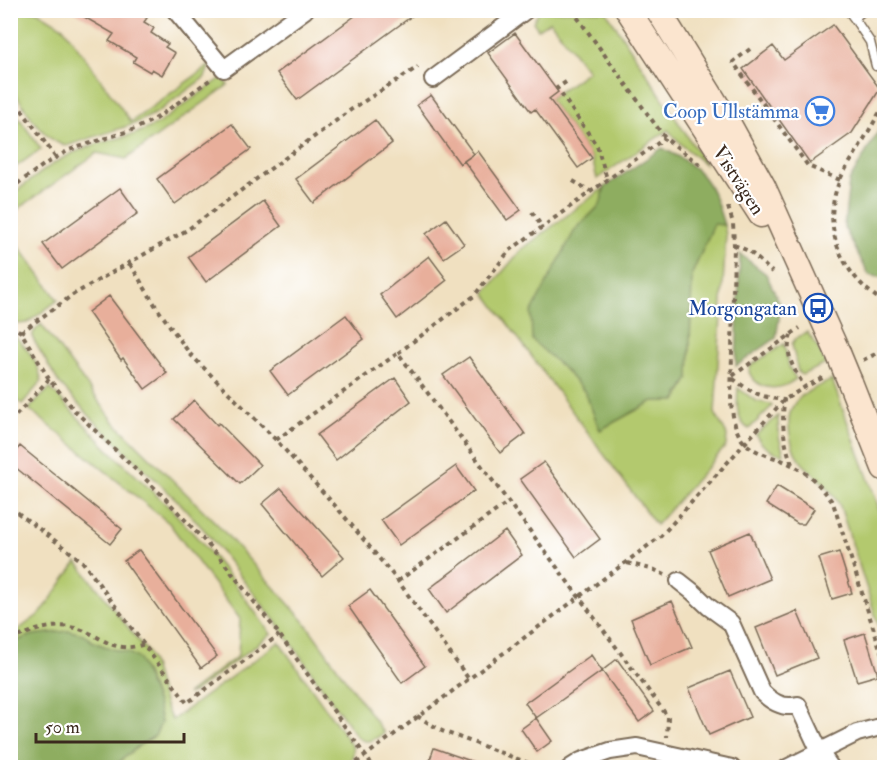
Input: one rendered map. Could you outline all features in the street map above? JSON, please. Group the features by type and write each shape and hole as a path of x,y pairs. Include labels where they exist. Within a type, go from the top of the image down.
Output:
{"main road":[{"name":"Vistvägen","path":"628,10 809,290"},
{"name":"Vistvägen","path":"657,10 731,128 763,186 845,367 885,468"}],"street":[{"path":"174,10 224,69 305,10"},
{"path":"432,79 526,10"},
{"path":"679,581 731,623 762,692 770,700 781,705 790,707 798,705 820,752 831,768"},
{"path":"786,768 857,733 885,726"},
{"path":"570,768 581,760 623,748 638,747 732,768"}],"lane":[{"path":"864,10 851,14 870,42 876,66"}],"path":[{"path":"572,10 665,138 703,167 708,174"},
{"path":"750,49 733,62 808,166 840,180"},
{"path":"21,332 74,294 187,230 352,109 422,65"},
{"path":"10,189 69,150 135,129 155,118 224,69"},
{"path":"566,82 557,88 597,146 606,179"},
{"path":"11,94 56,158"},
{"path":"885,105 840,180 832,214 835,242 843,261 863,287 885,302"},
{"path":"276,440 474,296 509,251 590,190 665,138"},
{"path":"573,181 590,190"},
{"path":"726,202 733,223 734,245 731,404 735,424 744,443 766,455 793,465 817,483 833,503 885,661"},
{"path":"532,212 542,227"},
{"path":"734,245 749,251 771,272"},
{"path":"130,264 157,308 190,354 276,440 339,510 398,581 468,678"},
{"path":"10,325 21,332 49,379 83,418 198,532 279,634 374,768"},
{"path":"731,376 800,328"},
{"path":"792,334 787,346 791,363 805,387"},
{"path":"349,768 661,536 784,400 845,367 885,350"},
{"path":"398,353 507,503 668,717 666,753"},
{"path":"731,376 747,390 765,398 784,400"},
{"path":"10,422 49,379"},
{"path":"784,400 785,446 793,465"},
{"path":"398,581 507,503"},
{"path":"10,507 82,561 187,703 279,634"},
{"path":"626,563 655,570 679,581"},
{"path":"10,640 40,628 70,627 112,645 131,649 145,644"},
{"path":"417,716 442,731 542,768"},
{"path":"858,768 885,767"}],"green space":[{"path":"11,10 37,11 63,27 131,122 210,65 205,77 156,113 134,124 66,146 57,143 42,130 11,89"},
{"path":"539,11 606,11 706,165 668,130 597,179 592,158 549,99 588,71 550,21 538,29 533,22"},
{"path":"223,77 228,85 126,159 97,153 11,214 11,195 54,163 96,144 135,134 156,125"},
{"path":"10,105 41,149 11,170 10,170"},
{"path":"884,122 884,278 869,275 844,227 849,181"},
{"path":"662,148 688,163 704,178 715,198 724,225 714,224 692,274 689,378 675,401 653,401 600,430 585,392 532,340 531,313 575,230 600,205 605,187"},
{"path":"605,187 600,205 575,231 563,368 585,392 600,430 653,401 676,401 689,378 692,274 714,224 724,225 726,235 715,413 727,435 726,446 656,525 485,293 521,250"},
{"path":"10,234 58,300 27,323 18,324 11,318"},
{"path":"740,254 766,274 781,306 776,338 736,366"},
{"path":"41,324 115,423 218,525 304,621 384,733 367,741 357,737 282,630 206,532 180,503 99,426 59,383 33,339 33,333"},
{"path":"10,332 31,354 40,375 41,382 22,404 11,395"},
{"path":"807,332 826,364 802,375 798,372 792,344 796,338"},
{"path":"784,344 789,367 796,379 784,386 770,388 758,383 749,372 750,366"},
{"path":"832,380 877,502 884,532 884,642 840,506 827,487 799,459 790,436 790,412 796,401 810,390"},
{"path":"50,388 200,541 271,634 194,692 187,694 238,656 240,619 169,523 29,409"},
{"path":"738,388 756,401 772,406 749,429 744,426 739,416"},
{"path":"778,416 779,437 784,454 767,448 756,435"},
{"path":"77,562 148,653 164,704 172,720 279,642 353,747 351,759 342,767 113,767 154,736 161,723 157,703 146,673 129,653 93,642 83,634 69,631 33,635 11,643 11,635 41,613"},
{"path":"69,631 83,634 93,642 129,653 139,659 157,703 161,723 155,736 141,744 113,767 11,767 11,643 33,635"}],"building":[{"path":"72,10 133,10 147,18 144,22 154,28 151,33 168,44 165,47 175,53 162,75 152,69 150,72 133,62 136,57 109,41 114,34"},
{"path":"363,10 420,10 297,100 277,73"},
{"name":"Coop Ullstämma","path":"833,25 880,89 852,133 810,163 743,69 773,46 784,60"},
{"path":"515,33 558,92 549,99 592,158 578,168 535,109 531,112 488,53"},
{"path":"431,95 474,154 460,164 417,105"},
{"path":"375,120 392,143 314,203 296,179"},
{"path":"232,124 251,149 175,204 157,179"},
{"path":"478,151 521,210 507,220 464,161"},
{"path":"120,188 138,213 62,269 43,244"},
{"path":"263,201 281,226 206,282 188,257"},
{"path":"446,219 464,244 444,258 426,234"},
{"path":"429,256 447,280 397,319 380,295"},
{"path":"109,296 167,373 145,389 123,358 121,360 88,312"},
{"path":"346,315 364,339 288,395 270,371"},
{"path":"469,357 525,434 500,453 443,375"},
{"path":"395,378 411,401 336,460 317,435"},
{"path":"194,400 260,465 240,484 174,419"},
{"path":"20,446 122,529 110,544 10,463 10,458"},
{"path":"544,462 600,539 576,557 520,479"},
{"path":"456,466 474,491 399,545 381,520"},
{"path":"777,486 814,509 804,524 798,524 766,504"},
{"path":"281,488 344,557 322,576 262,504"},
{"path":"505,531 522,555 446,613 429,589"},
{"path":"750,532 770,579 728,597 708,550"},
{"path":"139,550 217,656 201,668 124,561"},
{"path":"839,552 852,593 832,599 819,558"},
{"path":"370,590 425,666 402,683 348,606"},
{"path":"672,601 692,647 650,665 631,619"},
{"path":"797,611 817,658 775,675 756,628"},
{"path":"865,633 878,675 857,681 844,640"},
{"path":"591,655 602,671 536,718 525,703"},
{"path":"617,659 654,711 639,722 602,671"},
{"path":"730,671 750,717 709,735 689,688"},
{"path":"536,718 552,741 537,752 521,729"},
{"path":"434,748 482,765 481,768 427,768"}],"place":[{"name":"Coop Ullstämma","path":"820,111"},
{"name":"Morgongatan","path":"818,308"}]}
